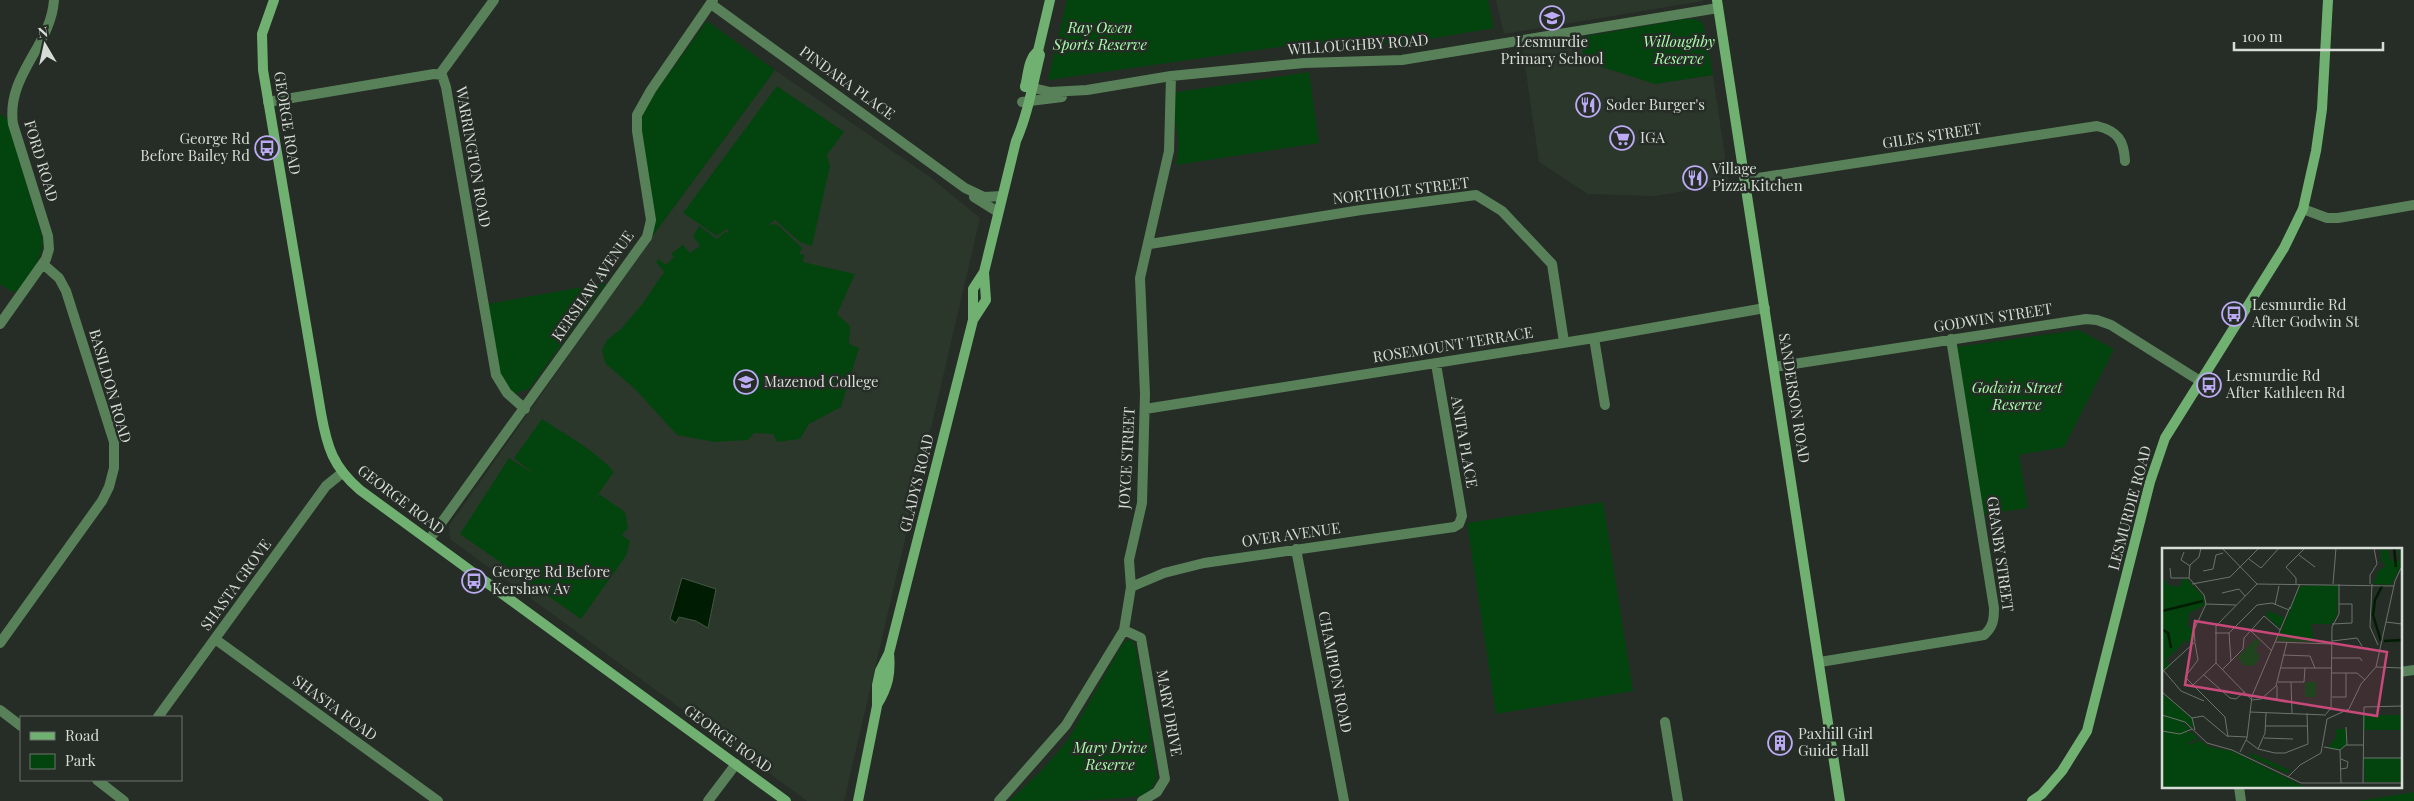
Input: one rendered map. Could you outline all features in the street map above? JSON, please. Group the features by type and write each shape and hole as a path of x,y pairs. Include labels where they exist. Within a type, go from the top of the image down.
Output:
{"street":[{"name":"FORD ROAD","path":"0,324 42,264 49,249 48,236 16,134 12,106 16,85 47,26 54,0"},
{"name":"GEORGE ROAD","path":"274,0 265,21 261,45 268,102 323,426 330,451 342,473 360,490 786,801"},
{"path":"440,74 494,0"},
{"name":"GLADYS ROAD","path":"858,801 860,782 877,706 889,680 890,653 973,320 973,289 984,272 1016,141 1022,126 1028,86 1040,55 1038,50 1050,0"},
{"name":"LESMURDIE ROAD","path":"2032,801 2042,794 2062,771 2087,731 2157,461 2172,425 2284,248 2303,209 2316,151 2322,109 2328,0"},
{"name":"PINDARA PLACE","path":"712,2 965,188 984,197 1002,196"},
{"name":"KERSHAW AVENUE","path":"429,540 647,237 651,220 637,132 637,116 650,90 712,2"},
{"name":"WILLOUGHBY ROAD","path":"1028,86 1050,92 1087,90 1171,76 1304,63 1402,60 1718,4"},
{"name":"SANDERSON ROAD","path":"1718,4 1840,801"},
{"name":"WARRINGTON ROAD","path":"268,102 440,74 446,87 496,375 507,393 525,409"},
{"name":"JOYCE STREET","path":"999,801 1066,725 1124,630 1131,587 1129,560 1142,504 1145,409 1140,278 1150,244 1169,151 1171,76"},
{"name":"WILLOUGHBY ROAD","path":"1025,102 1077,94 1087,90"},
{"name":"GILES STREET","path":"1745,180 2097,126 2113,131 2120,138 2124,146 2125,161"},
{"name":"PINDARA PLACE","path":"965,188 968,193 998,212"},
{"name":"NORTHOLT STREET","path":"1150,244 1361,210 1476,195 1502,210 1552,264 1564,342"},
{"path":"2303,209 2327,218 2338,218 2414,205"},
{"name":"BASILDON ROAD","path":"0,643 102,501 114,468 112,436 66,292 59,278 42,264"},
{"name":"ROSEMOUNT TERRACE","path":"1145,409 1436,364 1765,308"},
{"name":"GODWIN STREET","path":"1774,367 2086,319 2097,320 2111,325 2200,381"},
{"path":"1594,338 1604,405"},
{"name":"GRANBY STREET","path":"1820,662 1984,635 1991,629 1994,620 1994,608 1951,339"},
{"name":"ANITA PLACE","path":"1436,364 1462,516 1459,524"},
{"name":"SHASTA GROVE","path":"159,716 326,486 342,473"},
{"name":"OVER AVENUE","path":"1131,587 1181,568 1296,549 1454,527 1459,524"},
{"name":"CHAMPION ROAD","path":"1296,549 1344,801"},
{"name":"MARY DRIVE","path":"1124,630 1141,638 1165,779 1157,792 1142,801"},
{"name":"SHASTA ROAD","path":"215,639 438,801"},
{"path":"0,710 20,725"},
{"path":"1665,722 1678,801"},
{"path":"708,801 736,764"},
{"name":"GLADYS ROAD","path":"853,801 860,782"},
{"path":"109,783 124,801"},
{"path":"2239,788 2241,801"}],"shaded area":[{"name":"Lesmurdie Primary School","path":"1496,0 1703,0 1703,1 1504,34"},
{"path":"1581,37 1584,61 1655,84 1713,75 1729,184 1654,196 1588,194 1539,162 1522,44"},
{"name":"Mazenod College","path":"775,70 930,177 980,218 844,801 807,801 450,539 449,526 651,238"},
{"path":"682,578 716,589 708,628 696,621 679,617 676,623 670,619"}],"green space":[{"name":"Ray Owen Sports Reserve","path":"1067,0 1488,0 1494,28 1400,44 1307,43 1048,80"},
{"name":"Willoughby Reserve","path":"1686,19 1696,19 1703,23 1713,75 1655,84 1584,61 1581,37"},
{"path":"707,21 775,70 651,238 637,118"},
{"path":"1309,72 1319,143 1176,165 1179,144 1171,93"},
{"path":"777,86 844,132 827,155 830,166 812,246 800,242 775,220 768,225 775,224 779,226 802,248 799,254 804,255 803,262 855,274 837,314 850,326 849,344 859,348 841,407 809,424 800,439 777,442 773,434 754,433 748,440 715,442 677,435 636,390 605,363 602,350 607,340 621,329 643,303 664,272 656,262 658,259 666,265 674,257 671,254 683,245 690,253 700,246 693,236 699,226 717,239 725,232 730,233 727,229 717,236 683,213"},
{"path":"0,114 7,118 43,240 40,255 34,267 17,291 12,292 0,284"},
{"path":"606,283 529,389 517,394 510,389 503,380 499,369 487,304"},
{"name":"Godwin Street Reserve","path":"2079,330 2114,349 2064,447 2019,455 2028,508 1973,516 1948,348"},
{"path":"542,419 589,450 614,472 586,511 599,494 625,512 628,528 622,535 630,541 626,556 581,619 460,534 509,458 535,475 514,458"},
{"path":"1603,502 1633,691 1496,714 1467,523"},
{"name":"Mary Drive Reserve","path":"1131,640 1134,643 1137,654 1157,777 1155,783 1146,793 1127,798 1009,801 1042,770 1067,741 1121,647 1125,641"},
{"path":"2414,792 2414,801 2358,801"}],"place":[{"name":"Lesmurdie Primary School","path":"1552,18"},
{"name":"Soder Burger's","path":"1588,105"},
{"name":"IGA","path":"1622,138"},
{"name":"George Rd Before Bailey Rd","path":"267,148"},
{"name":"Village Pizza Kitchen","path":"1695,178"},
{"name":"Lesmurdie Rd After Godwin St","path":"2234,314"},
{"name":"Mazenod College","path":"746,382"},
{"name":"Lesmurdie Rd After Kathleen Rd","path":"2209,385"},
{"name":"George Rd Before Kershaw Av","path":"474,581"},
{"name":"Paxhill Girl Guide Hall","path":"1780,743"}]}
